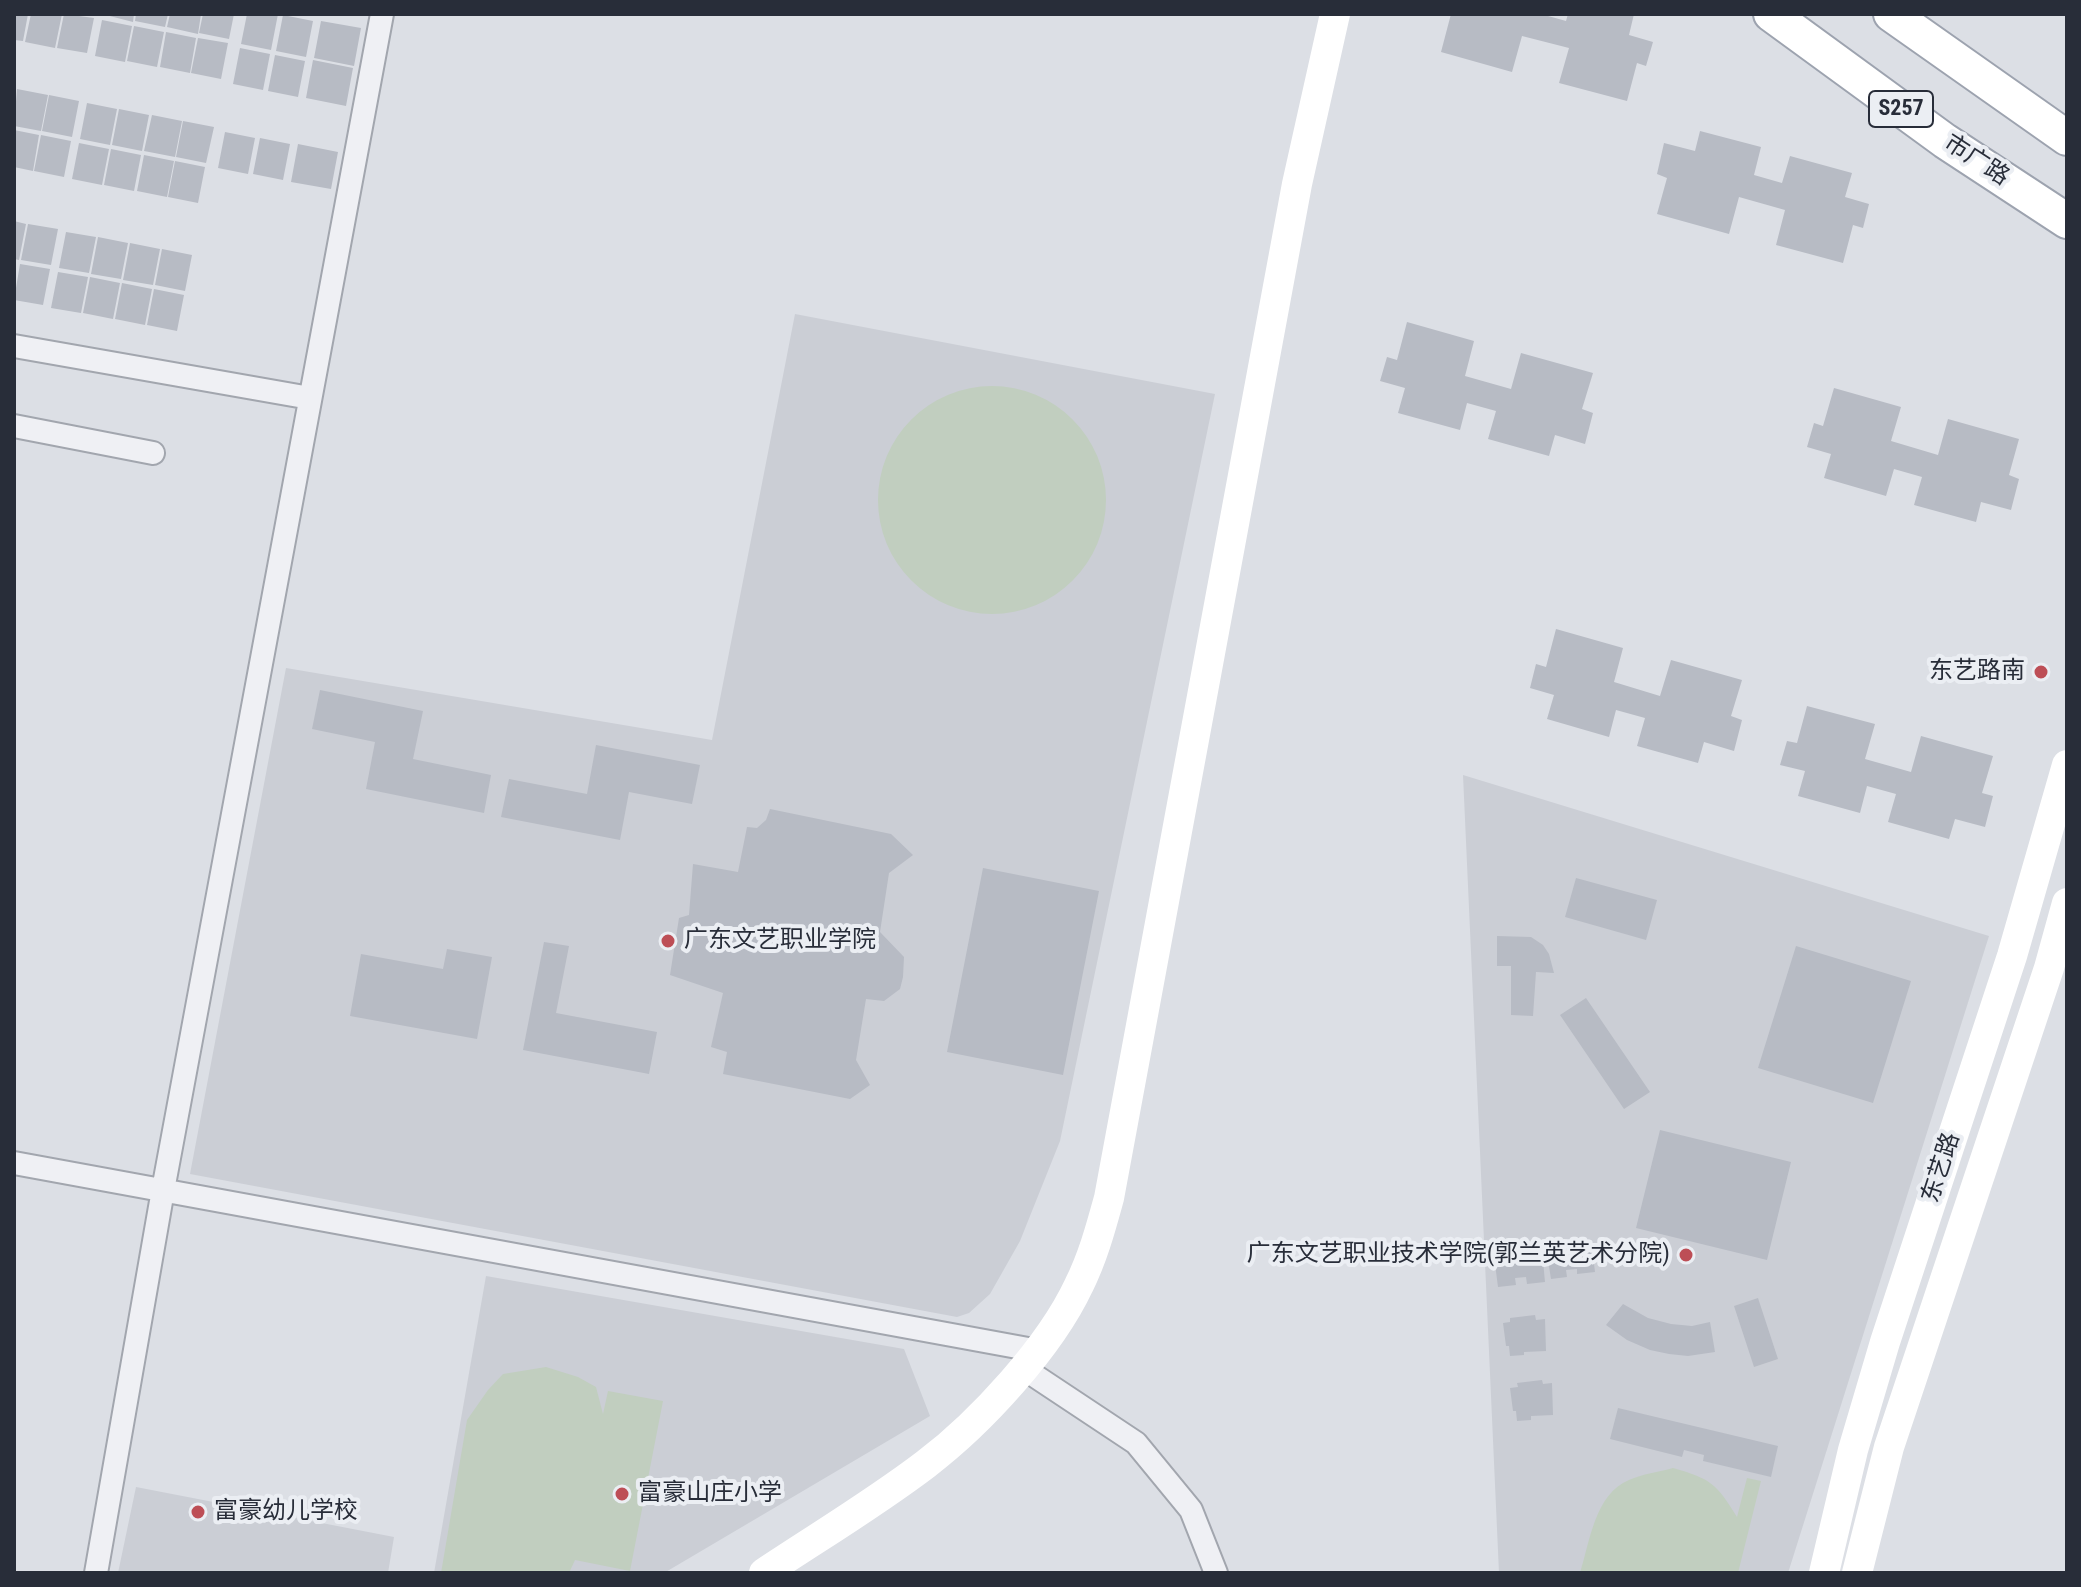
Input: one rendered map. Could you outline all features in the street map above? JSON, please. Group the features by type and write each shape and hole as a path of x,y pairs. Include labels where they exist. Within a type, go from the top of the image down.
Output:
{"main road":[{"name":"市广路","path":"1771,14 1945,141 2067,221"},
{"path":"1891,14 2064,129"},
{"path":"2034,199 2067,239"}],"street":[{"path":"96,1573 163,1190 382,14"},
{"path":"764,1573 927,1464 972,1423 1031,1360 1079,1285 1109,1198 1294,199 1335,14"},
{"path":"14,346 310,398"},
{"path":"14,426 153,453"},
{"name":"东艺路","path":"1824,1573 1853,1450 1885,1342 2012,956 2067,765"},
{"name":"东艺路","path":"1857,1573 1889,1447 2058,970 2067,903"},
{"path":"14,1163 1031,1360 1136,1443 1191,1510 1216,1573"}],"shaded area":[{"name":"广东文艺职业学院","path":"795,314 1215,394 1060,1141 1020,1241 990,1294 969,1313 957,1317 190,1174 286,668 712,740"},
{"name":"广东文艺职业技术学院(郭兰英艺术分院)","path":"1463,775 1989,936 1788,1573 1499,1573"},
{"name":"富豪山庄小学","path":"486,1276 904,1349 930,1416 664,1573 434,1573"},
{"name":"富豪幼儿学校","path":"136,1487 394,1537 388,1573 118,1573"}],"green space":[{"path":"992,386 1014,388 1036,395 1073,419 1097,456 1104,478 1104,522 1097,544 1073,581 1036,605 1014,612 992,614 970,612 948,605 911,581 887,544 880,522 878,500 880,478 887,456 911,419 948,395 970,388"},
{"path":"546,1367 578,1377 596,1387 603,1414 608,1391 663,1401 630,1571 575,1560 569,1573 441,1573 467,1420 503,1374"},
{"path":"1673,1468 1704,1479 1718,1489 1737,1517 1747,1478 1761,1481 1738,1573 1580,1573 1591,1533 1608,1496 1629,1480"}],"building":[{"path":"14,14 28,14 23,41 14,40"},
{"path":"31,14 62,14 55,48 25,42"},
{"path":"64,14 94,18 87,53 57,48"},
{"path":"102,14 134,14 133,22"},
{"path":"136,14 168,14 165,27 135,21"},
{"path":"170,14 201,14 198,34 167,27"},
{"path":"203,14 234,14 229,39 199,33"},
{"path":"247,14 278,14 271,50 241,44"},
{"path":"1451,14 1541,14 1566,21 1568,14 1634,14 1629,35 1653,42 1646,66 1637,63 1627,101 1559,83 1569,48 1522,36 1512,72 1441,52"},
{"path":"283,15 313,21 306,57 276,51"},
{"path":"102,20 132,26 125,62 95,56"},
{"path":"321,21 361,28 354,66 314,58"},
{"path":"134,26 164,32 157,67 127,61"},
{"path":"166,32 196,38 190,73 160,67"},
{"path":"198,38 228,43 221,79 191,73"},
{"path":"240,48 270,54 263,90 233,84"},
{"path":"275,55 305,61 298,97 268,91"},
{"path":"313,60 353,68 346,106 306,98"},
{"path":"17,89 48,95 41,131 14,126"},
{"path":"49,95 79,101 72,137 42,131"},
{"path":"87,103 117,109 110,145 80,139"},
{"path":"119,109 149,115 142,151 112,145"},
{"path":"152,115 182,121 175,157 144,151"},
{"path":"183,121 214,127 206,163 176,157"},
{"path":"14,130 39,135 33,171 14,167"},
{"path":"1700,131 1761,147 1754,175 1782,183 1790,156 1852,173 1845,197 1869,204 1863,228 1853,225 1843,263 1776,245 1785,210 1739,197 1729,234 1657,214 1667,178 1657,174 1664,143 1695,151"},
{"path":"225,132 255,138 248,174 218,168"},
{"path":"41,135 71,141 64,177 34,171"},
{"path":"260,138 290,144 283,180 253,174"},
{"path":"79,143 109,149 102,185 72,179"},
{"path":"298,144 338,152 331,189 291,182"},
{"path":"111,149 141,155 134,191 104,185"},
{"path":"144,155 174,161 167,197 137,191"},
{"path":"175,161 205,167 198,203 168,197"},
{"path":"14,221 26,224 19,260 14,259"},
{"path":"28,224 58,229 51,265 21,260"},
{"path":"66,232 96,237 89,273 59,268"},
{"path":"98,237 128,243 121,279 91,274"},
{"path":"130,243 160,249 153,285 123,280"},
{"path":"162,249 192,255 185,291 155,285"},
{"path":"20,264 50,269 43,305 14,300"},
{"path":"58,272 88,277 81,313 51,308"},
{"path":"90,277 120,283 113,319 83,313"},
{"path":"122,283 152,289 145,325 115,319"},
{"path":"154,289 184,295 177,331 147,325"},
{"path":"1407,322 1474,341 1465,376 1511,389 1521,353 1593,373 1582,409 1593,413 1585,444 1555,435 1549,456 1488,439 1496,411 1467,403 1460,430 1398,413 1405,388 1380,381 1387,357 1397,360"},
{"path":"1834,388 1901,407 1891,441 1938,455 1948,419 2019,439 2009,475 2019,479 2011,510 1981,502 1976,522 1914,505 1922,477 1894,469 1886,496 1824,478 1831,454 1807,447 1814,423 1823,426"},
{"path":"1556,629 1623,648 1614,682 1660,696 1671,660 1742,680 1731,716 1742,720 1734,751 1704,742 1698,763 1637,746 1645,718 1616,710 1609,737 1547,719 1554,695 1530,688 1536,664 1546,667"},
{"path":"320,690 423,711 413,759 491,775 484,813 366,789 375,742 312,729"},
{"path":"1807,706 1875,724 1865,759 1911,772 1921,736 1993,756 1982,793 1993,796 1985,827 1955,819 1949,839 1888,822 1896,794 1867,786 1860,813 1798,796 1805,771 1780,765 1787,741 1797,743"},
{"path":"596,745 700,765 692,804 629,792 620,840 501,817 509,779 587,794"},
{"path":"770,809 891,834 913,855 889,873 880,932 904,957 900,989 884,1001 866,999 856,1060 870,1085 850,1099 723,1074 727,1052 711,1047 723,993 670,975 679,918 689,915 693,864 738,872 747,827 757,828 766,820"},
{"path":"983,868 1099,891 1063,1075 947,1052"},
{"path":"1576,878 1657,900 1646,940 1565,917"},
{"path":"1497,936 1531,937 1543,945 1549,954 1554,973 1536,972 1533,1016 1511,1015 1511,966 1497,966"},
{"path":"544,942 569,946 556,1013 657,1032 649,1074 523,1050"},
{"path":"1796,946 1911,981 1873,1103 1758,1068"},
{"path":"447,949 492,957 477,1039 350,1016 361,954 443,969"},
{"path":"1586,998 1650,1092 1624,1109 1560,1015"},
{"path":"1660,1130 1791,1162 1767,1260 1636,1228"},
{"path":"1582,1237 1582,1240 1591,1239 1595,1272 1577,1274 1577,1269 1566,1270 1567,1277 1551,1279 1548,1260 1543,1261 1545,1282 1527,1284 1526,1277 1515,1278 1516,1285 1498,1287 1494,1256 1501,1255 1501,1250 1512,1248 1512,1252 1522,1252 1521,1246 1530,1245 1530,1250 1552,1247 1551,1241 1564,1239 1565,1245 1573,1244 1572,1238"},
{"path":"1758,1298 1778,1359 1754,1367 1734,1306"},
{"path":"1623,1304 1648,1318 1671,1324 1692,1326 1710,1322 1715,1352 1688,1356 1669,1354 1627,1340 1606,1325"},
{"path":"1535,1315 1536,1320 1545,1319 1546,1351 1510,1356 1503,1323 1510,1322 1510,1318"},
{"path":"1542,1380 1543,1384 1552,1383 1553,1415 1531,1416 1531,1420 1517,1421 1510,1388 1518,1387 1517,1383"},
{"path":"1618,1408 1778,1446 1771,1477 1703,1461 1704,1455 1684,1450 1682,1457 1610,1439"}],"place":[{"name":"东艺路南","path":"2041,672"},
{"name":"广东文艺职业学院","path":"668,941"},
{"name":"广东文艺职业技术学院(郭兰英艺术分院)","path":"1686,1255"},
{"name":"富豪山庄小学","path":"622,1494"},
{"name":"富豪幼儿学校","path":"198,1512"}]}
